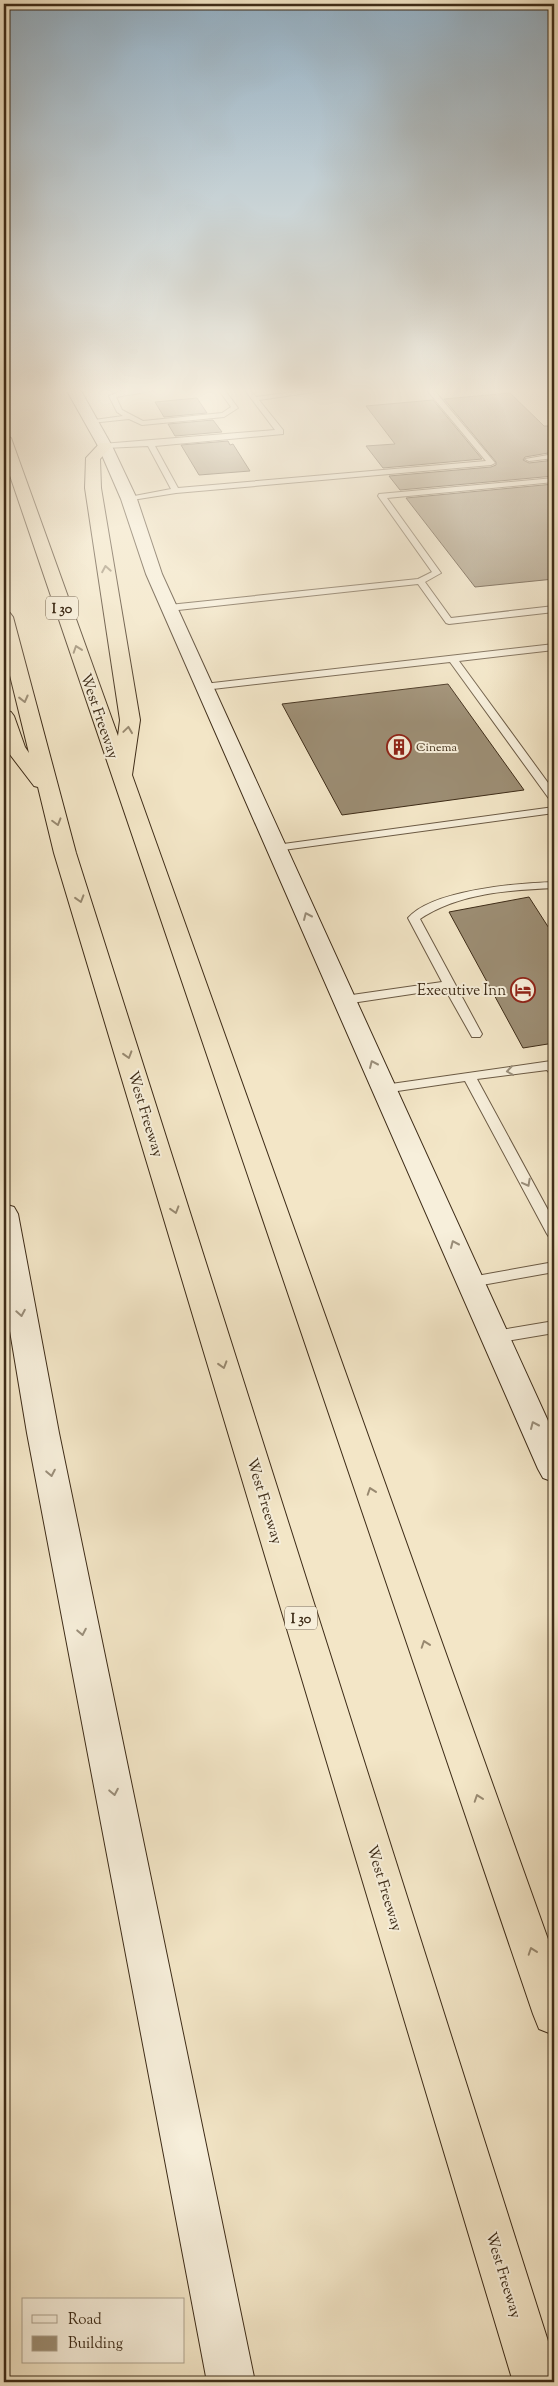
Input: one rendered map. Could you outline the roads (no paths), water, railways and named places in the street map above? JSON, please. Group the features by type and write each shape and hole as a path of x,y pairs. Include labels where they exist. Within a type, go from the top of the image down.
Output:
{"highway":[{"name":"West Freeway","path":"25,500 554,2014"},
{"path":"94,500 130,720 121,778"},
{"name":"West Freeway","path":"4,617 48,791 537,2382"},
{"path":"4,716 15,748 48,791"}],"main road":[{"path":"129,500 154,574 554,1469"},
{"path":"4,1214 42,1433 231,2382"}],"lane":[{"path":"169,608 420,581 437,573 385,500"},
{"path":"420,581 449,621 554,609"},
{"path":"204,687 554,647"},
{"path":"453,659 554,798"},
{"path":"276,848 554,810"},
{"path":"476,1034 414,918 423,910 469,896 529,885 554,885"},
{"path":"344,1000 449,985"},
{"path":"384,1089 469,1076 553,1067"},
{"path":"469,1076 554,1234"},
{"path":"471,1282 554,1267"},
{"path":"495,1336 554,1327"}],"place":[{"name":"Cinema","path":"399,747"},
{"name":"Executive Inn","path":"523,990"}]}
